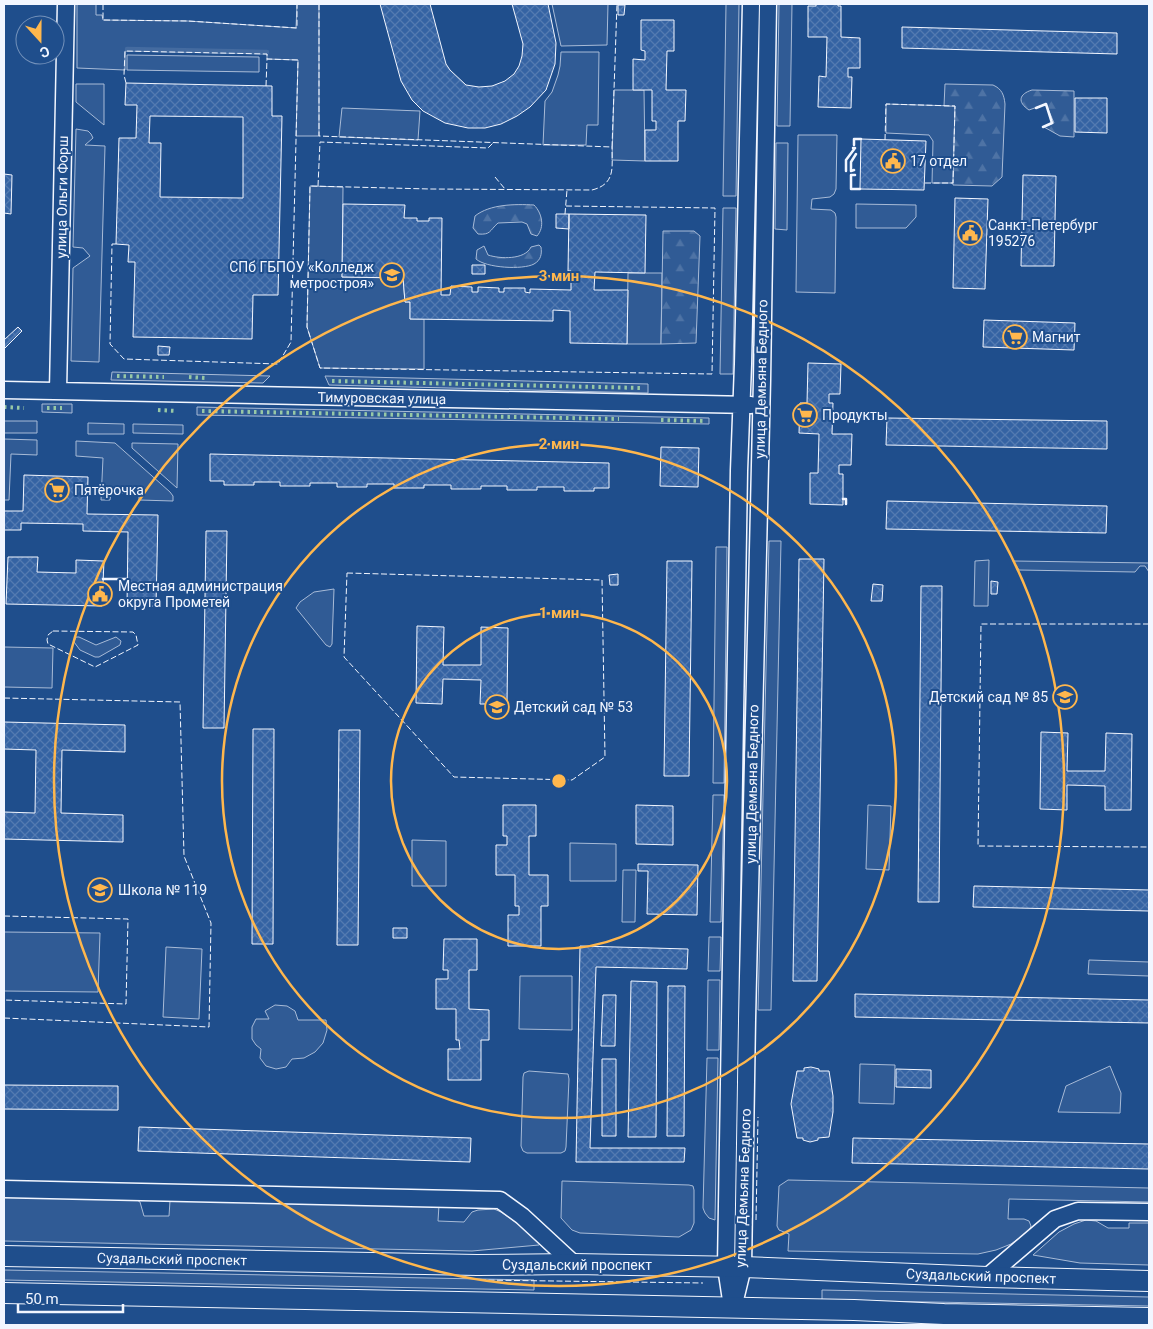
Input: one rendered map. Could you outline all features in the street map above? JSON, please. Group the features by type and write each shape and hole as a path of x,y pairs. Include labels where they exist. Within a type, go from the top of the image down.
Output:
{"main road":[{"name":"Суздальский проспект","path":"4,1256 477,1265 574,1264 734,1267 1149,1281"},
{"path":"4,1293 1149,1318"}],"street":[{"name":"улица Ольги Форш","path":"58,391 66,4"},
{"name":"улица Демьяна Бедного","path":"734,1267 739,480 751,4"},
{"name":"улица Демьяна Бедного","path":"733,1308 761,405 768,4"},
{"name":"Тимуровская улица","path":"4,390 761,405"},
{"path":"4,1189 500,1200 522,1216 574,1264"},
{"path":"987,1277 1055,1219 1078,1211 1149,1212"}],"shaded area":[{"path":"77,4 96,4 96,15 102,15 103,20 188,21 296,28 297,4 319,4 319,136 296,136 298,60 267,59 267,54 125,51 125,70 77,68"},
{"path":"552,4 608,4 607,45 561,46"},
{"path":"726,4 739,4 736,196 723,196"},
{"path":"779,4 792,4 790,126 777,126"},
{"path":"561,52 599,52 598,125 587,125 586,145 543,145 545,101 552,92 558,75"},
{"path":"127,55 259,57 259,72 127,70"},
{"path":"76,84 104,84 104,125 76,102"},
{"path":"614,90 644,90 645,161 612,160"},
{"path":"886,104 955,106 953,183 932,183 933,141 929,135 886,133"},
{"path":"342,108 420,111 418,140 339,137"},
{"path":"76,129 88,131 91,134 93,138 85,145 105,146 99,362 71,361 73,268 90,256 83,248 73,247"},
{"path":"798,135 837,135 836,189 830,197 812,199 811,209 831,210 835,213 835,293 796,292"},
{"path":"776,143 788,143 787,230 775,229"},
{"path":"310,186 343,187 342,277 403,278 405,302 410,302 410,319 424,319 424,369 320,368 307,327"},
{"path":"856,204 916,205 916,217 906,228 856,228"},
{"path":"723,208 736,208 733,374 720,374"},
{"path":"628,273 662,273 661,344 627,344"},
{"path":"112,372 270,376 263,383 111,380"},
{"path":"325,376 648,384 648,393 329,385"},
{"path":"42,404 72,404 72,413 42,412"},
{"path":"197,407 709,418 709,424 197,415"},
{"path":"4,421 37,421 37,433 4,433"},
{"path":"88,423 124,424 124,434 88,434"},
{"path":"133,424 183,425 183,434 133,433"},
{"path":"4,439 37,440 37,455 11,454 9,500 4,500"},
{"path":"76,441 115,443 170,492 173,496 173,501 139,500 139,494 111,493 110,500 101,500 103,458 76,456"},
{"path":"132,443 178,444 177,488 132,448"},
{"path":"769,541 781,541 771,1010 758,1010"},
{"path":"716,547 727,547 724,783 713,783"},
{"path":"989,560 988,606 974,606 975,561"},
{"path":"1013,561 1149,563 1149,572 1145,566 1140,566 1135,572 1019,570"},
{"path":"334,589 332,644 330,647 326,645 296,608 300,602 314,592"},
{"path":"76,637 96,645 116,637 121,641 120,645 99,657 95,657 80,650 74,642"},
{"path":"4,647 53,648 52,688 4,687"},
{"path":"713,795 724,795 721,922 710,922"},
{"path":"868,805 891,806 889,870 866,869"},
{"path":"412,840 446,841 446,886 412,886"},
{"path":"570,843 616,844 616,881 570,881"},
{"path":"623,870 636,870 635,922 622,922"},
{"path":"4,932 100,933 98,992 4,991"},
{"path":"709,937 721,937 720,971 708,971"},
{"path":"166,947 202,949 199,1019 163,1017"},
{"path":"1089,960 1149,962 1149,976 1088,974"},
{"path":"520,976 572,976 572,1030 519,1029"},
{"path":"708,980 720,980 719,1050 707,1050"},
{"path":"275,1005 287,1006 295,1011 298,1020 326,1020 327,1030 323,1043 315,1052 304,1058 292,1059 286,1067 276,1069 266,1066 260,1058 261,1049 252,1039 252,1027 256,1019 269,1019 265,1011"},
{"path":"707,1058 718,1058 715,1220 709,1218 703,1208"},
{"path":"860,1064 895,1065 894,1104 859,1103"},
{"path":"1110,1066 1121,1093 1120,1113 1058,1112 1066,1086"},
{"path":"529,1071 568,1074 566,1147 565,1151 561,1153 527,1153 523,1151 521,1146 523,1077 524,1073"},
{"path":"788,1180 1149,1188 1149,1202 1009,1199 1008,1219 1024,1219 1029,1221 1031,1226 1029,1231 1011,1244 978,1254 788,1251 789,1234 779,1230 777,1226 779,1186"},
{"path":"562,1181 693,1186 694,1223 691,1230 679,1237 580,1233 572,1230 561,1218"},
{"path":"4,1196 134,1198 140,1202 144,1216 169,1216 170,1201 439,1205 438,1221 464,1222 472,1212 494,1209 541,1240 541,1243 539,1245 472,1251 4,1241"},
{"path":"1086,1220 1096,1221 1108,1228 1129,1228 1129,1223 1149,1223 1149,1265 1080,1263 1033,1255 1059,1232"},
{"path":"4,1270 534,1280 534,1290 4,1280"},
{"path":"822,1290 1149,1297 1149,1306 822,1300"}],"green space":[{"path":"945,84 993,85 999,88 1003,95 1005,104 1002,177 992,186 953,185 955,106 944,106"},
{"path":"1032,90 1074,91 1074,137 1060,136 1044,127 1054,123 1046,104 1029,110 1025,107 1021,98"},
{"path":"511,205 534,205 542,220 537,236 531,234 527,224 522,222 498,223 490,232 485,234 478,234 473,228 475,216 488,209"},
{"path":"663,231 694,231 700,236 696,343 661,344"},
{"path":"539,245 541,247 540,259 529,266 496,266 476,259 477,250 484,246 488,255 505,258 518,256 528,251 531,247"}],"building":[{"path":"380,4 430,4 446,64 466,85 479,87 492,86 505,81 514,74 519,66 523,44 512,4 548,4 556,43 555,64 546,90 530,107 501,124 485,128 468,128 445,123 423,111 412,100 401,81"},
{"path":"816,4 838,4 838,6 841,6 841,37 860,38 860,68 848,68 848,77 852,77 851,108 818,107 819,76 826,77 827,37 808,37 808,6 816,6"},
{"path":"618,5 625,5 624,15 618,15"},
{"path":"641,20 674,20 674,51 667,51 666,90 686,90 685,121 678,121 678,161 645,161 645,130 656,130 656,121 652,121 652,90 633,90 633,59 645,60 645,51 641,50"},
{"path":"902,27 1117,33 1117,54 902,48"},
{"path":"126,83 272,86 272,116 282,116 278,295 253,295 252,339 133,337 135,262 128,262 129,245 116,244 119,138 136,138 137,105 125,105","holes":["150,116 243,117 243,198 160,197 161,143 149,143"]},
{"path":"1075,98 1107,98 1107,133 1075,132"},
{"name":"17 отдел","path":"861,139 926,141 924,190 860,189"},
{"path":"4,174 12,175 11,214 4,213"},
{"path":"1023,175 1056,176 1054,266 1021,266"},
{"path":"955,198 988,199 985,289 953,288"},
{"name":"СПб ГБПОУ «Колледж метростроя»","path":"343,204 405,205 404,218 417,218 417,221 429,221 429,218 442,218 441,295 450,295 451,286 472,287 472,292 478,292 478,287 499,288 499,292 504,292 504,288 525,288 525,292 530,293 530,289 571,290 571,271 568,271 569,214 646,215 645,273 595,272 594,290 628,290 627,344 570,343 570,311 553,310 553,321 410,319 410,302 405,302 403,278 342,277"},
{"path":"556,214 569,214 569,229 556,228"},
{"path":"472,265 485,265 485,274 472,274"},
{"path":"984,320 1075,323 1074,350 983,347"},
{"path":"18,327 22,331 4,349 4,340"},
{"path":"158,346 170,347 169,355 158,355"},
{"path":"808,363 841,364 840,394 829,394 829,403 833,403 832,434 852,434 851,465 839,465 839,474 843,474 843,505 810,504 810,473 818,473 819,434 799,433 800,403 807,403"},
{"path":"887,418 1107,421 1107,449 886,445"},
{"path":"661,447 699,448 698,487 660,486"},
{"path":"210,454 609,463 609,488 594,488 594,491 564,491 564,487 537,487 537,490 507,490 507,486 481,486 481,489 451,489 451,485 424,485 424,488 394,488 394,484 367,484 367,487 337,487 337,483 310,483 310,486 280,486 280,482 254,482 254,485 224,485 224,481 210,481"},
{"path":"24,475 88,477 87,514 158,515 156,606 127,606 128,532 83,531 83,524 21,523 21,530 4,530 4,511 23,511"},
{"path":"887,501 1107,506 1106,533 886,529"},
{"path":"206,531 227,531 224,728 203,728"},
{"path":"8,557 38,557 37,572 76,573 76,560 104,561 102,606 6,604"},
{"path":"799,559 824,559 817,981 793,981"},
{"path":"667,561 692,561 689,776 664,776"},
{"path":"618,574 618,585 610,585 609,575"},
{"path":"991,581 998,582 997,594 991,594"},
{"path":"873,584 883,585 882,601 871,601"},
{"path":"921,586 942,586 939,902 918,902"},
{"path":"417,626 444,627 443,665 481,665 481,627 508,628 507,704 480,704 481,680 443,679 442,704 416,703"},
{"path":"4,722 125,725 125,752 62,750 61,813 123,815 123,842 4,839 4,812 35,813 36,750 4,749"},
{"path":"253,729 274,729 273,944 252,944"},
{"path":"339,730 360,730 358,945 337,945"},
{"path":"1041,732 1068,733 1067,771 1105,771 1106,733 1132,734 1131,810 1105,810 1105,786 1067,785 1067,810 1040,809"},
{"path":"503,805 536,805 536,836 529,836 529,875 548,875 548,906 541,906 541,946 508,946 508,915 519,915 519,906 515,906 515,875 496,875 496,845 507,845 507,836 503,836"},
{"path":"636,805 673,806 673,845 636,844"},
{"path":"638,864 698,865 697,915 647,914 648,871 638,871"},
{"path":"974,886 1149,890 1149,911 973,907"},
{"path":"393,928 407,928 407,938 393,938"},
{"path":"444,939 477,939 477,970 469,970 469,1009 489,1010 489,1040 481,1040 481,1080 448,1080 448,1049 460,1049 459,1040 456,1040 456,1009 436,1009 436,979 448,979 448,970 443,970"},
{"path":"580,946 688,949 687,969 596,967 590,1148 685,1148 684,1162 576,1162"},
{"path":"631,981 657,982 656,1137 628,1137"},
{"path":"668,986 685,986 684,1136 667,1136"},
{"path":"855,994 1149,1000 1149,1023 855,1017"},
{"path":"603,995 616,995 615,1046 601,1046"},
{"path":"602,1059 616,1059 616,1136 602,1136"},
{"path":"804,1068 819,1069 819,1071 829,1071 833,1096 833,1112 829,1137 818,1138 818,1140 810,1142 803,1140 803,1138 797,1138 791,1104 797,1071 804,1071"},
{"path":"896,1069 931,1070 931,1088 896,1087"},
{"path":"4,1085 118,1086 118,1110 4,1109"},
{"path":"139,1127 471,1138 470,1162 138,1151"},
{"path":"853,1138 1149,1144 1149,1169 852,1163"}],"waterway":[{"path":"127,49 267,52"}],"hedge":[{"path":"117,376 164,377"},
{"path":"189,377 205,378"},
{"path":"332,381 642,388"},
{"path":"4,407 24,408"},
{"path":"47,408 62,408"},
{"path":"158,410 176,411"},
{"path":"202,411 619,419"},
{"path":"661,420 706,421"}],"fence":[{"path":"103,4 103,20 188,21 297,28 297,4"},
{"path":"319,4 319,136 612,147 617,4"},
{"path":"116,244 112,244 110,344 124,359 278,364 291,342 298,60 267,59 267,54 125,51 124,75 126,83"},
{"path":"266,86 267,59"},
{"path":"885,140 886,104 955,106 953,183 925,183"},
{"path":"318,186 320,142 488,148 493,143"},
{"path":"566,206 715,208 712,374 320,368 307,327 310,186 592,190 605,184 609,179 612,168 612,147"},
{"path":"495,177 505,189"},
{"path":"565,214 567,190"},
{"path":"347,573 602,580 605,757 572,780 454,777 344,657 347,573"},
{"path":"1149,624 981,624 978,846 1149,847"},
{"path":"53,631 133,632 136,635 138,645 95,667 48,644 48,635 53,631"},
{"path":"4,698 180,702 184,856 211,923 209,1027 4,1018"},
{"path":"4,916 128,919 126,1004 4,1000"},
{"path":"756,1220 758,1117"},
{"path":"480,1280 703,1283"}],"wall":[{"path":"1036,108 1046,104 1052,123 1043,127"},
{"path":"854,145 854,139 861,139"},
{"path":"846,171 846,160 855,148 853,148"},
{"path":"854,170 851,171 851,162 856,154"},
{"path":"855,175 851,175 851,189 860,189"},
{"path":"843,499 846,499 846,504"},
{"path":"103,579 127,579"}],"place":[{"name":"17 отдел","path":"893,161"},
{"name":"Санкт-Петербург 195276","path":"970,233"},
{"name":"СПб ГБПОУ «Колледж метростроя»","path":"392,275"},
{"name":"Магнит","path":"1015,337"},
{"name":"Продукты","path":"805,415"},
{"name":"Пятёрочка","path":"57,490"},
{"name":"Местная администрация округа Прометей","path":"100,594"},
{"name":"Детский сад № 85","path":"1065,697"},
{"name":"Детский сад № 53","path":"497,707"},
{"name":"Школа № 119","path":"100,890"}]}
